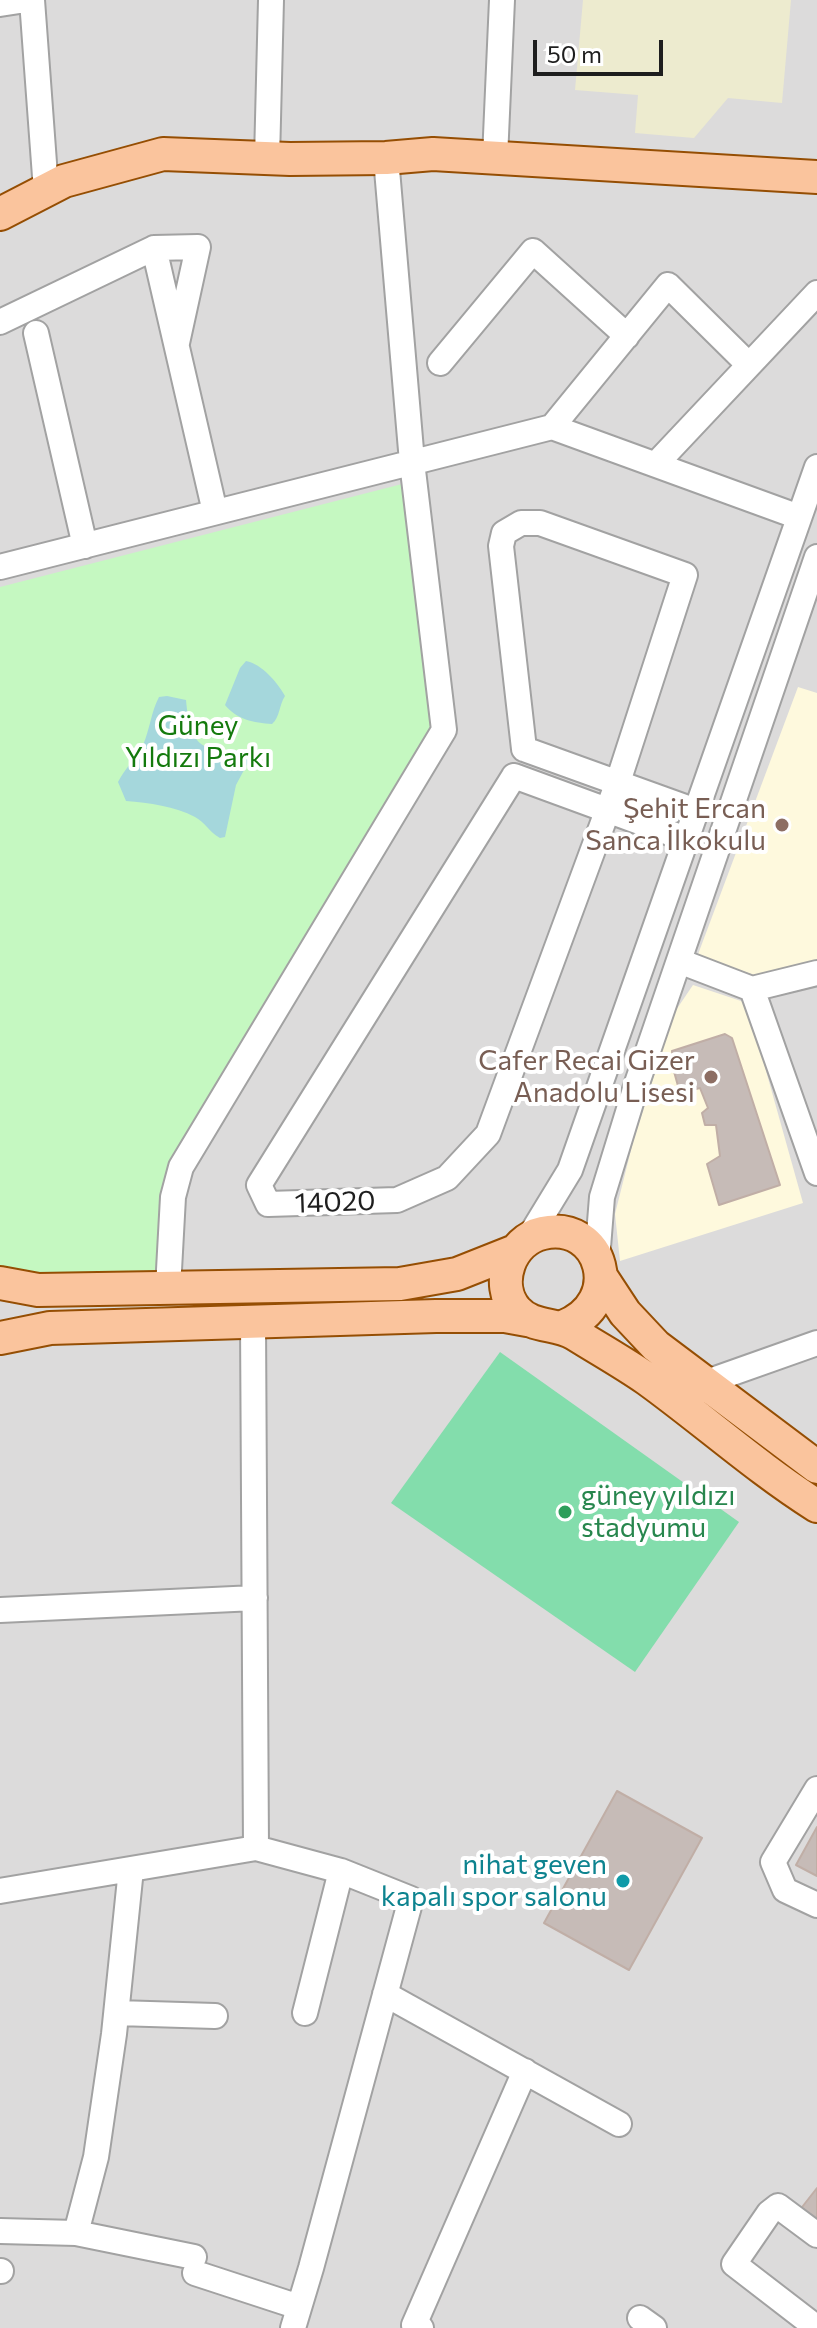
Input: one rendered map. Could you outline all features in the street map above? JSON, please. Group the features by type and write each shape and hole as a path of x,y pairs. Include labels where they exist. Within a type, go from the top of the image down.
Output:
{"main road":[{"path":"0,214 64,181 163,154 267,159 386,158 433,154 817,177"},
{"path":"0,1283 38,1290 400,1284 457,1274 542,1233 559,1232 575,1236 588,1246 625,1313 656,1346 817,1467"},
{"path":"521,1245 508,1265 506,1282 515,1308 527,1320"},
{"path":"0,1338 50,1328 449,1316 505,1316 542,1326 563,1327 579,1321 591,1310 599,1295 600,1269"},
{"path":"563,1327 646,1379 773,1478 817,1506"}],"street":[{"path":"0,4 26,0"},
{"path":"32,0 46,190"},
{"path":"267,159 271,0"},
{"path":"495,158 502,0"},
{"path":"168,1288 173,1197 181,1167 444,730 412,462 386,158"},
{"path":"2,321 154,248 198,247 177,343"},
{"path":"154,248 215,512"},
{"path":"440,363 533,251 627,336"},
{"path":"552,427 668,285 749,365"},
{"path":"67,289 36,333 85,546"},
{"path":"656,464 817,293"},
{"path":"2,321 36,333"},
{"path":"0,567 552,427 799,517"},
{"path":"521,1245 570,1170 817,467"},
{"path":"524,749 501,546 504,533 521,523 540,523 685,575 607,810"},
{"path":"600,1269 602,1197 817,557"},
{"path":"524,749 696,811"},
{"path":"524,749 513,760 514,776 686,839"},
{"name":"14020","path":"514,776 259,1185 268,1204 397,1200 447,1178 488,1134 607,810"},
{"path":"679,961 752,989 817,973"},
{"path":"752,989 817,1173"},
{"path":"253,1322 256,1848"},
{"path":"704,1383 817,1343"},
{"path":"0,1610 255,1598"},
{"path":"817,1789 773,1862 785,1890 817,1905"},
{"path":"0,1891 256,1848 341,1871 411,1899 296,2317 194,2265 76,2233 0,2231"},
{"path":"76,2233 96,2157 117,2013 131,1869"},
{"path":"305,2013 341,1871"},
{"path":"385,1994 619,2124"},
{"path":"117,2013 215,2016"},
{"path":"421,2328 414,2325 525,2071"},
{"path":"817,2235 778,2206 769,2213 734,2264 817,2328"}],"shaded area":[{"path":"0,0 817,0 817,2328 0,2328"},
{"path":"583,0 791,0 782,103 728,98 694,138 635,133 638,95 575,90"},
{"name":"Şehit Ercan Sanca İlkokulu","path":"798,687 817,693 817,960 755,975 697,957"},
{"name":"Cafer Recai Gizer Anadolu Lisesi","path":"693,985 747,1003 803,1203 620,1261 615,1214 633,1142 674,1013"}],"green space":[{"name":"Güney Yıldızı Parkı","path":"406,483 444,730 186,1143 168,1288 0,1277 0,587"},
{"name":"güney yıldızı stadyumu","path":"500,1352 739,1522 635,1672 391,1503"}],"water":[{"path":"246,661 268,674 285,696 272,724 246,719 234,714 225,705"},
{"path":"159,697 186,700 188,718 197,740 212,749 251,757 236,785 225,837 220,838 199,819 179,810 126,801 118,782 143,745"}],"building":[{"path":"725,1034 732,1038 780,1185 719,1205 707,1164 720,1156 716,1125 705,1125 702,1113 708,1108 700,1088 680,1093 672,1051"},
{"name":"nihat geven kapalı spor salonu","path":"617,1791 702,1838 629,1970 544,1923"},
{"path":"817,1827 817,1876 796,1865"},
{"path":"817,2188 817,2222 799,2211"}],"place":[{"name":"Şehit Ercan Sanca İlkokulu","path":"782,825"},
{"name":"Cafer Recai Gizer Anadolu Lisesi","path":"711,1077"},
{"name":"güney yıldızı stadyumu","path":"565,1512"},
{"name":"nihat geven kapalı spor salonu","path":"623,1881"}]}
